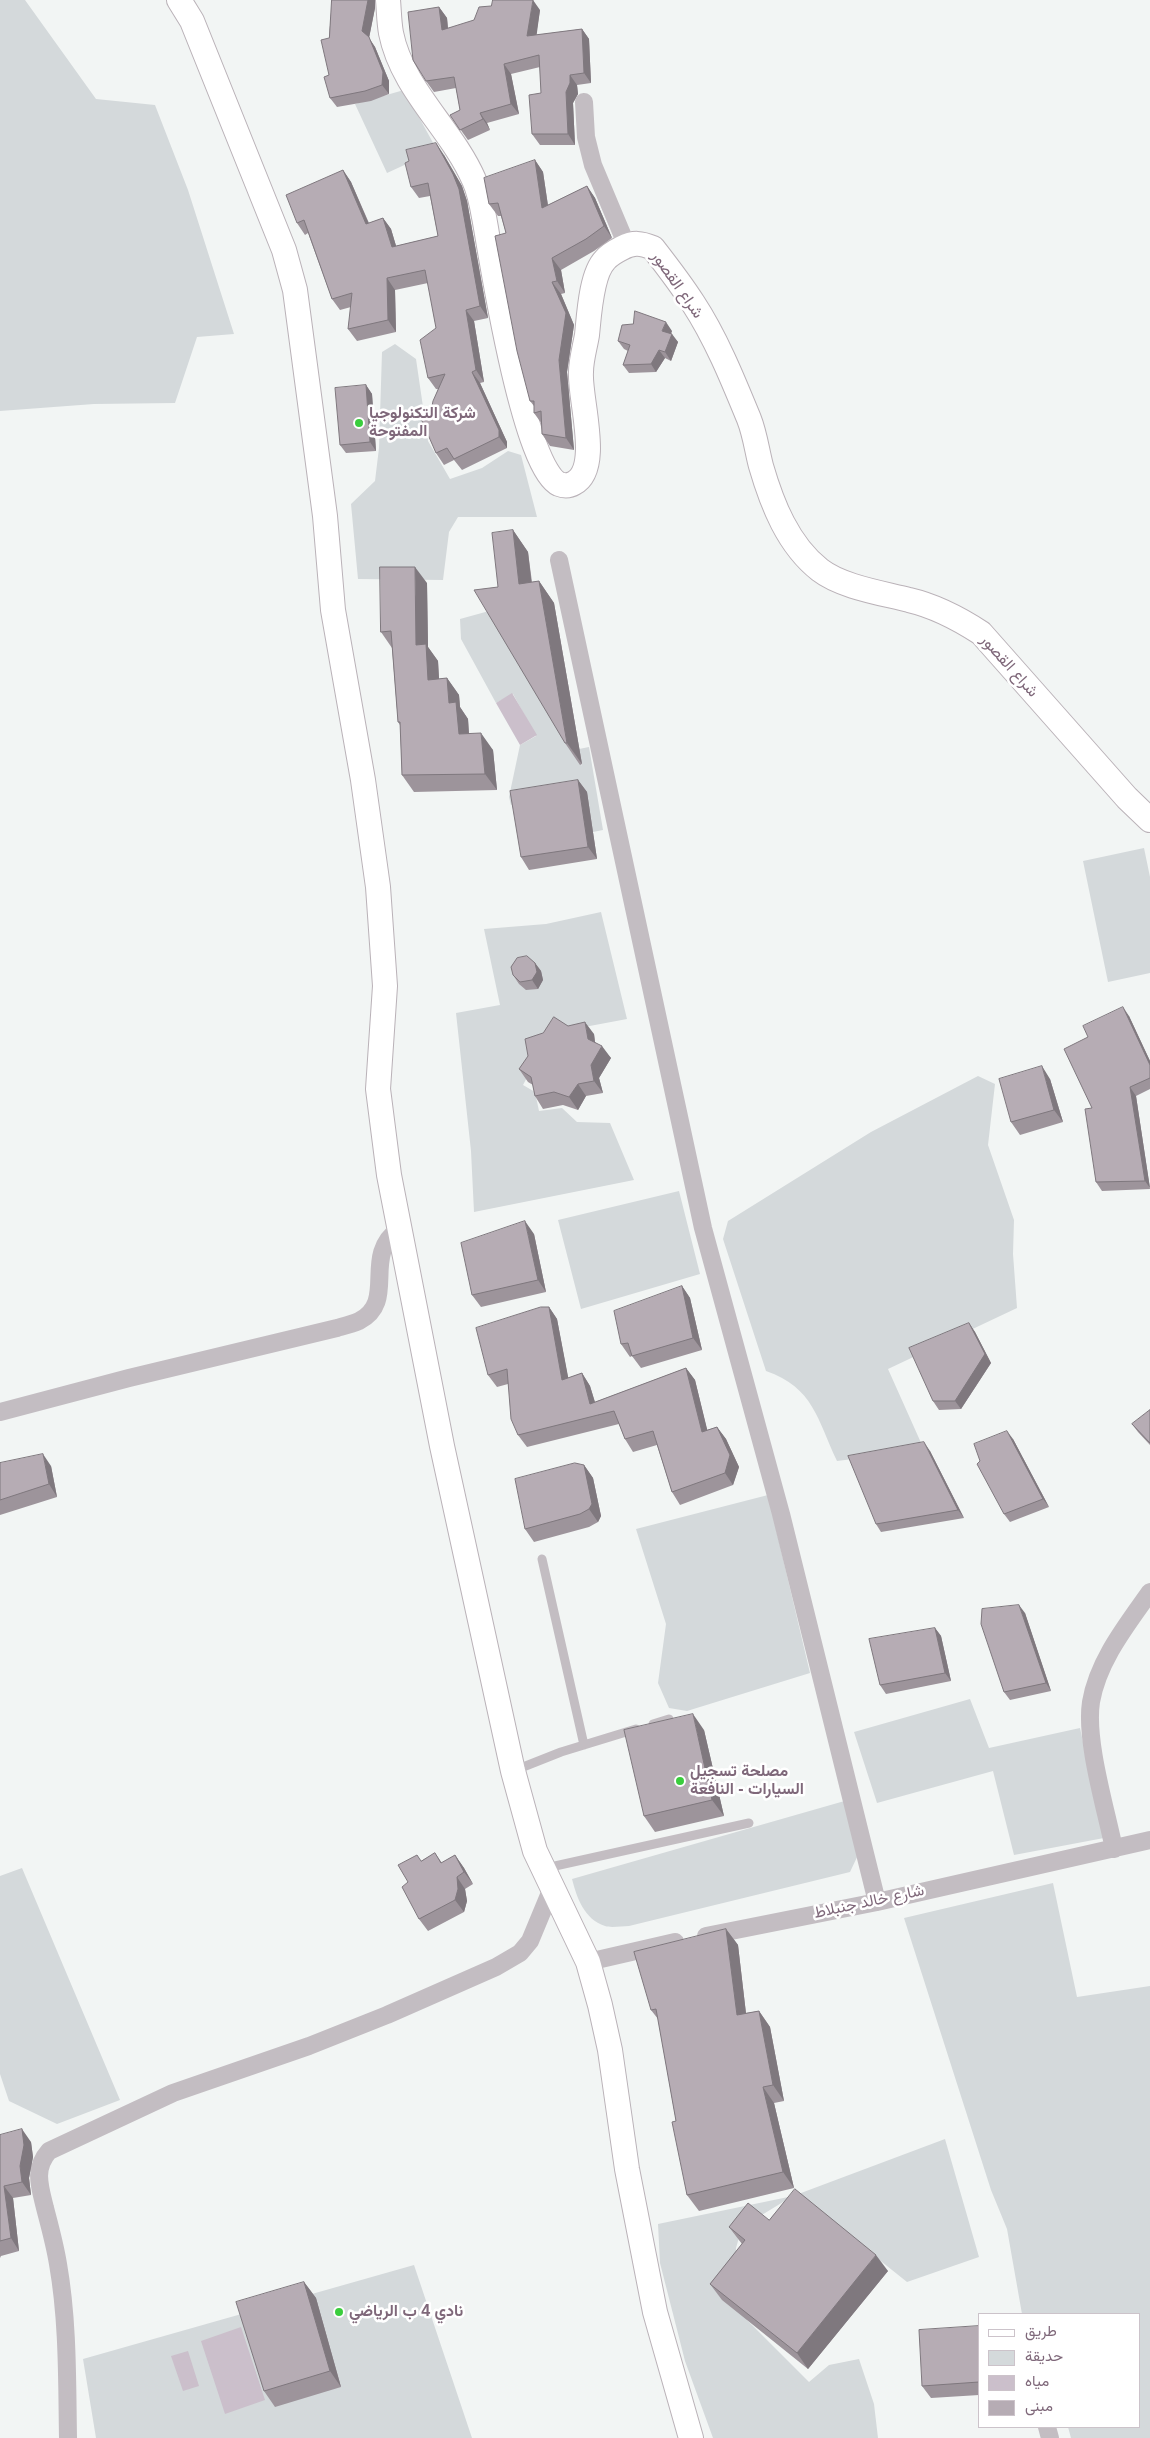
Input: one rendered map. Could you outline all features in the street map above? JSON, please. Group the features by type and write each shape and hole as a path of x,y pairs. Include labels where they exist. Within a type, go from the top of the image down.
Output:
{"main road":[{"path":"179,0 192,21 284,250 296,290 321,479 333,610 363,780 378,887 385,986 378,1089 383,1141 399,1229 442,1446 513,1771 535,1851 588,1962 610,2050 627,2169 655,2312 691,2438"},
{"name":"شراع القصور","path":"388,0 391,34 404,68 425,104 466,162 480,194 496,293 518,395 548,474 561,485 566,486 577,482 586,470 588,460 580,373 596,277 603,260 635,242 653,248 694,304 749,421 774,505 794,542 806,557 821,571 834,578 876,593 911,600 957,617 981,633 1127,798 1150,820"}],"street":[{"path":"584,102 586,137 594,165 627,246"},
{"path":"559,560 703,1228 778,1505 877,1902"},
{"path":"0,1412 129,1378 337,1328 360,1320 376,1306 379,1291 381,1252 389,1236 399,1229"},
{"path":"1114,1849 1090,1735 1091,1702 1102,1669 1112,1648 1150,1592"},
{"name":"شارع خالد جنبلاط","path":"588,1962 877,1902 1150,1840"},
{"path":"68,2438 67,2345 53,2237 38,2178 42,2159 49,2151 172,2093 309,2046 387,2015 496,1967 520,1953 530,1941 547,1878"}],"lane":[{"path":"542,1559 584,1745"},
{"path":"513,1771 584,1745 669,1719"},
{"path":"547,1878 749,1823"}],"green space":[{"path":"0,0 25,0 96,99 155,105 188,190 234,334 197,337 175,403 94,404 0,411"},
{"path":"404,90 437,150 387,173 355,104"},
{"path":"395,344 416,359 428,441 450,479 482,468 508,451 521,455 537,517 458,517 449,532 443,580 358,579 351,504 375,481 379,448 382,352"},
{"path":"489,611 582,766 579,749 589,747 603,830 593,832 519,803 511,805 509,797 520,745 536,736 513,694 496,703 461,639 460,619"},
{"path":"1144,848 1150,877 1150,973 1108,982 1083,861"},
{"path":"601,912 627,1019 579,1028 532,1068 523,1085 535,1092 539,1111 562,1108 577,1122 610,1123 634,1180 474,1212 471,1151 456,1013 500,1005 484,929 546,924"},
{"path":"978,1076 995,1084 988,1145 1014,1220 1013,1254 1017,1308 888,1369 922,1445 837,1461 812,1407 804,1396 795,1386 766,1371 723,1239 728,1221 871,1132"},
{"path":"679,1191 700,1274 581,1309 558,1220"},
{"path":"768,1495 810,1673 687,1711 669,1708 658,1683 666,1624 636,1529"},
{"path":"970,1699 989,1748 1080,1728 1104,1838 1014,1855 993,1771 877,1803 854,1732"},
{"path":"848,1800 859,1853 850,1872 629,1926 607,1927 598,1923 582,1907 576,1893 572,1879"},
{"path":"22,1868 120,2100 57,2124 9,2101 0,2074 0,1876"},
{"path":"1053,1883 1077,1997 1150,1986 1150,2438 1071,2438 1068,2428 1140,2428 1140,2313 1022,2313 1007,2229 991,2190 904,1918"},
{"path":"945,2139 979,2257 907,2282 812,2206 793,2196"},
{"path":"793,2196 742,2227 736,2248 736,2260 747,2320 809,2382 829,2365 859,2359 874,2404 878,2438 713,2438 685,2361 660,2263 658,2224"},
{"name":"نادي 4 ب الرياضي","path":"414,2265 472,2438 96,2438 83,2359"}],"water":[{"path":"512,693 537,735 520,745 496,703"},
{"path":"241,2327 265,2400 225,2414 201,2341"},
{"path":"188,2351 199,2386 183,2391 171,2356"}],"building":[{"path":"332,0 368,0 362,31 369,37 383,72 382,85 365,91 330,98 324,77 329,75 321,40 329,38"},
{"path":"493,0 533,0 527,36 582,29 584,73 570,75 570,83 566,92 568,134 532,134 529,95 541,93 539,55 504,64 511,104 480,113 483,119 460,130 450,115 460,110 454,77 426,81 413,60 408,12 439,7 442,30 474,20 479,7 491,6"},
{"path":"436,143 459,189 480,306 466,310 476,370 472,372 499,430 499,437 454,459 447,448 436,453 419,414 432,406 445,374 428,378 420,340 436,328 425,270 387,278 388,320 348,329 352,293 332,299 304,220 297,223 286,195 343,170 366,224 383,218 392,247 438,236 428,183 411,187 405,163 409,161 406,150"},
{"path":"535,160 542,208 587,186 604,226 586,239 552,258 557,281 552,282 566,313 559,360 566,438 542,434 541,411 534,413 534,401 530,401 517,351 495,236 506,233 498,203 489,204 484,178"},
{"path":"635,311 666,322 662,331 672,334 665,352 659,350 651,364 623,365 630,345 618,341 622,325 633,324"},
{"name":"شركة التكنولوجيا المفتوحة","path":"366,385 370,442 340,445 335,388"},
{"path":"513,530 519,584 539,581 567,743 565,743 474,590 498,587 492,533"},
{"path":"380,567 415,567 416,645 426,644 428,680 447,678 449,703 456,702 459,734 481,733 485,774 402,775 400,722 398,722 391,631 381,632"},
{"path":"578,780 588,847 521,857 510,791"},
{"path":"527,956 535,963 537,972 532,980 520,982 513,975 511,967 517,958"},
{"path":"1123,1007 1150,1065 1150,1078 1130,1087 1145,1181 1096,1182 1085,1109 1092,1108 1064,1049 1088,1037 1083,1026"},
{"path":"554,1017 568,1026 585,1022 588,1039 602,1046 591,1065 594,1081 578,1084 569,1097 554,1092 535,1096 531,1077 519,1069 528,1056 525,1039 543,1033"},
{"path":"1042,1066 1054,1110 1011,1122 999,1079"},
{"path":"525,1221 538,1280 472,1295 461,1243"},
{"path":"682,1286 693,1338 632,1356 628,1343 621,1344 614,1311"},
{"path":"541,1307 549,1307 562,1380 582,1373 590,1404 686,1368 702,1432 717,1427 730,1455 725,1473 672,1492 653,1431 625,1439 614,1411 518,1435 511,1419 507,1369 488,1375 476,1328"},
{"path":"969,1323 985,1354 955,1401 933,1401 909,1348"},
{"path":"1150,1410 1150,1443 1132,1424"},
{"path":"1007,1431 1043,1499 1004,1514 977,1464 980,1461 974,1444"},
{"path":"924,1442 958,1510 876,1524 848,1456"},
{"path":"43,1454 49,1484 0,1500 0,1463"},
{"path":"575,1463 584,1465 592,1504 589,1509 580,1514 525,1529 515,1479"},
{"path":"1019,1605 1046,1683 1004,1692 981,1624 982,1609"},
{"path":"935,1628 945,1673 880,1685 869,1639"},
{"name":"مصلحة تسجيل السيارات - النافعة","path":"693,1714 712,1800 644,1816 624,1730"},
{"path":"435,1853 441,1863 455,1855 464,1872 457,1877 458,1889 455,1900 419,1919 402,1887 408,1882 398,1865 417,1855 421,1861"},
{"path":"726,1929 737,2015 759,2011 773,2085 763,2087 783,2172 687,2195 672,2122 676,2121 656,2009 651,2010 634,1952"},
{"path":"22,2129 24,2145 20,2166 22,2182 4,2186 11,2238 0,2241 0,2135"},
{"path":"795,2189 876,2255 797,2353 710,2284 745,2240 729,2227 748,2203 769,2220"},
{"path":"304,2282 330,2371 264,2391 236,2302"},
{"path":"978,2326 978,2382 922,2386 919,2330"}],"place":[{"name":"شركة التكنولوجيا المفتوحة","path":"359,423"},
{"name":"مصلحة تسجيل السيارات - النافعة","path":"680,1781"},
{"name":"نادي 4 ب الرياضي","path":"339,2312"}]}
